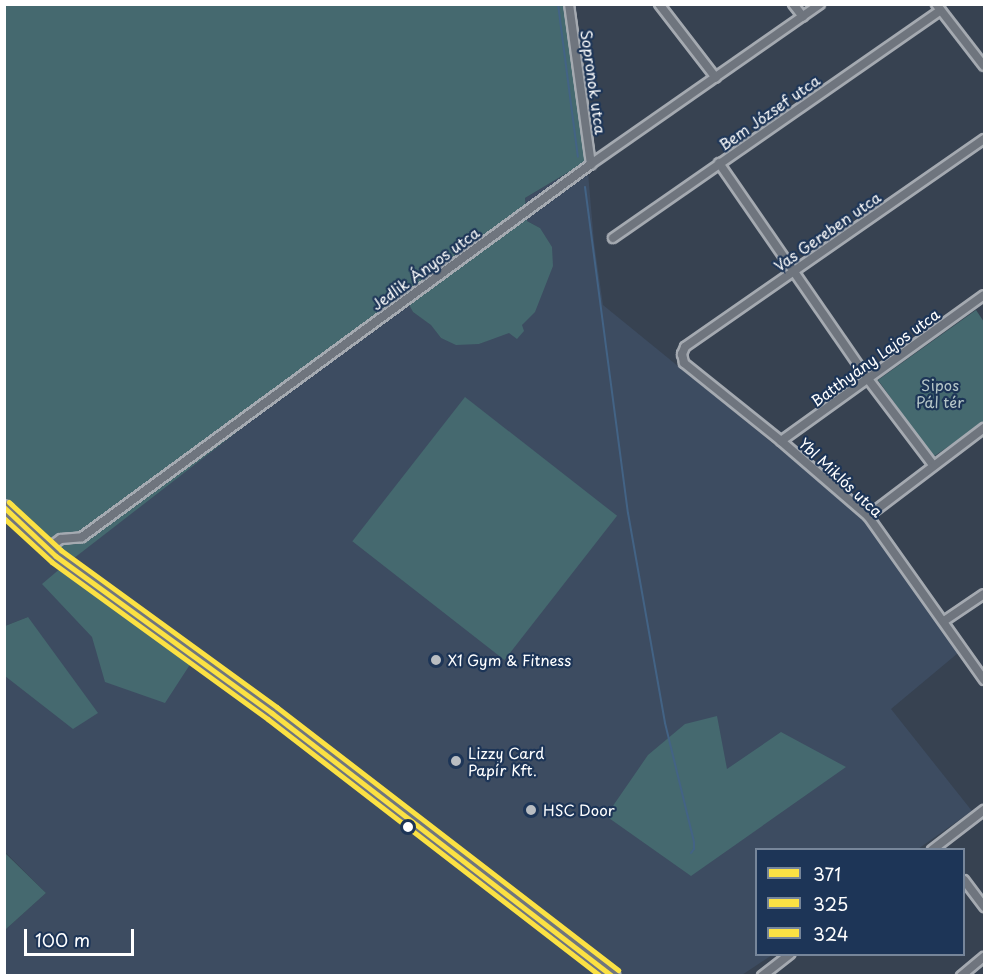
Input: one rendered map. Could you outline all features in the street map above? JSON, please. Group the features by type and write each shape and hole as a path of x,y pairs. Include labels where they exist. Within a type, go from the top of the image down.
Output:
{"main road":[{"path":"5,509 47,549 272,713 613,975"}],"street":[{"name":"Sopronok utca","path":"569,4 591,164"},
{"path":"659,4 716,78"},
{"path":"794,4 803,17"},
{"name":"Jedlik Ányos utca","path":"47,549 61,539 82,537 591,164 820,4"},
{"path":"938,8 984,66"},
{"name":"Bem József utca","path":"613,238 938,8"},
{"name":"Vas Gereben utca","path":"685,347 984,139"},
{"path":"718,163 868,379 933,465"},
{"name":"Batthyány Lajos utca","path":"782,441 984,295"},
{"name":"Ybl Miklós utca","path":"685,347 682,354 684,363 782,441 868,516 984,680"},
{"path":"868,516 984,428"},
{"path":"944,621 984,594"},
{"path":"935,848 984,810"},
{"path":"965,883 984,907"},
{"path":"762,975 787,956"},
{"path":"961,975 984,957"}],"shaded area":[{"path":"587,161 594,242 603,305 863,517 958,653 891,709 972,811 919,848 755,848 755,956 770,956 742,975 5,975 5,930 46,893 5,852 5,676 28,617 5,626 4,501 68,562 408,302 413,312 431,324 441,338 479,344 522,325 540,228 527,221 525,198"}],"green space":[{"path":"4,5 566,5 587,161 525,198 527,221 540,228 552,247 553,266 535,312 522,325 524,331 517,339 509,333 479,344 456,345 441,338 431,325 413,312 408,303 326,363 69,562 191,663 165,703 105,682 92,637 42,584 68,562 5,501"},
{"name":"Sipos Pál tér","path":"976,310 984,322 984,422 933,457 878,380"},
{"path":"465,397 617,516 504,660 352,541"},
{"path":"28,617 98,713 73,729 5,676 5,626"},
{"path":"717,716 727,769 781,732 846,767 691,876 606,816 648,755 685,724"},
{"path":"4,852 46,893 5,930 4,930"}],"waterway":[{"path":"558,4 578,157"},
{"path":"585,187 628,513 665,723 694,842 694,849 691,853"}],"transit line":[{"name":"324","path":"9,502 61,550 277,707 618,970"},
{"name":"371","path":"4,507 56,556 272,713 612,976"},
{"name":"325","path":"4,518 52,562 268,719 600,976"}],"place":[{"name":"X1 Gym & Fitness","path":"436,660"},
{"name":"Lizzy Card Papír Kft.","path":"456,761"},
{"name":"HSC Door","path":"531,810"}]}
